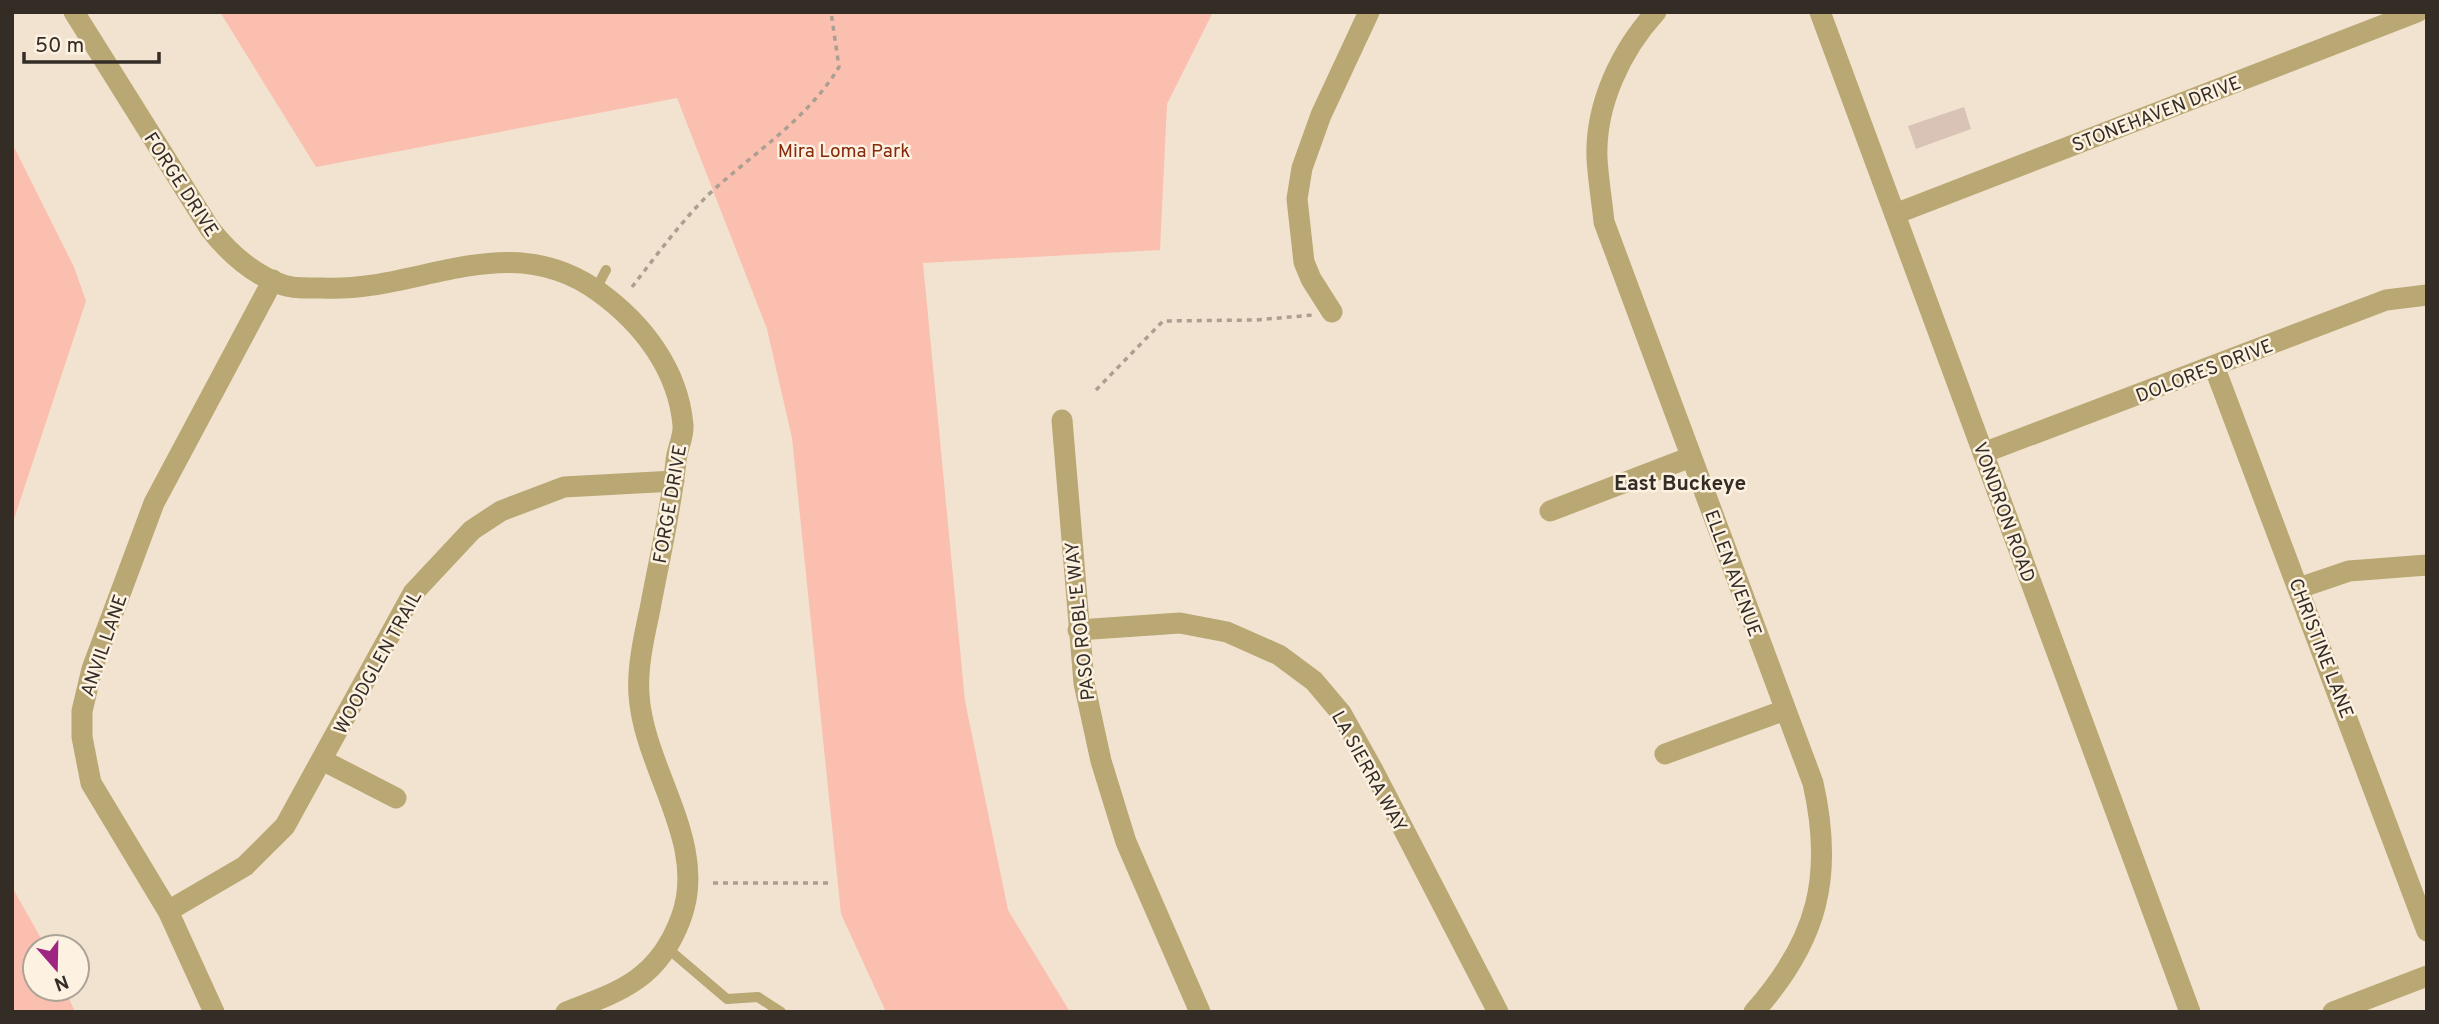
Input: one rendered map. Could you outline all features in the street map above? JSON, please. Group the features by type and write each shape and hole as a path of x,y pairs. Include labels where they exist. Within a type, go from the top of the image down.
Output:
{"street":[{"name":"FORGE DRIVE","path":"74,12 210,229 237,259 285,286 337,289 485,261 553,269 596,289 644,332 663,362 676,396 683,427 642,648 639,695 650,752 688,855 682,914 652,969 628,988 566,1012"},
{"path":"1332,312 1311,279 1304,261 1297,199 1302,168 1321,114 1369,12"},
{"name":"ELLEN AVENUE","path":"1656,12 1639,31 1622,58 1600,126 1597,157 1604,222 1813,783 1823,833 1823,872 1819,899 1803,943 1790,968 1754,1012"},
{"name":"VONDRON ROAD","path":"1820,12 2190,1012"},
{"name":"STONEHAVEN DRIVE","path":"1895,214 2417,12"},
{"name":"ANVIL LANE","path":"214,1012 168,911 90,783 82,737 82,711 92,669 154,503 273,280"},
{"name":"DOLORES DRIVE","path":"1983,453 2386,300 2427,295"},
{"name":"CHRISTINE LANE","path":"2214,366 2427,931"},
{"name":"PASO ROBL'E WAY","path":"1062,420 1078,630 1084,683 1098,748 1126,842 1200,1012"},
{"path":"1550,511 1691,457"},
{"name":"WOODGLEN TRAIL","path":"168,911 245,866 285,826 413,593 472,530 501,511 564,487 674,481"},
{"path":"2299,588 2349,571 2427,565"},
{"name":"LA SIERRA WAY","path":"1078,630 1180,624 1227,632 1279,656 1314,681 1341,713 1374,772 1498,1012"},
{"path":"1665,754 1785,710"},
{"path":"322,760 396,798"},
{"path":"2333,1012 2427,976"}],"lane":[{"path":"596,289 606,270"},
{"path":"666,947 727,999 758,997 781,1012"}],"path":[{"path":"632,287 701,202 821,97 839,67 831,12"},
{"path":"1096,390 1163,321 1256,320 1332,312"},
{"path":"713,883 833,883"}],"green space":[{"name":"Mira Loma Park","path":"220,12 1213,12 1167,104 1160,250 923,263 965,701 1008,910 1070,1012 886,1012 841,914 792,438 767,329 677,98 316,167"},
{"path":"12,143 74,267 86,301 12,525"},
{"path":"12,887 38,933 21,933 21,1003 71,1003 75,1012 12,1012"}],"building":[{"path":"1964,107 1971,129 1916,149 1908,126"}],"district":[{"name":"East Buckeye","path":"1680,483"}]}
